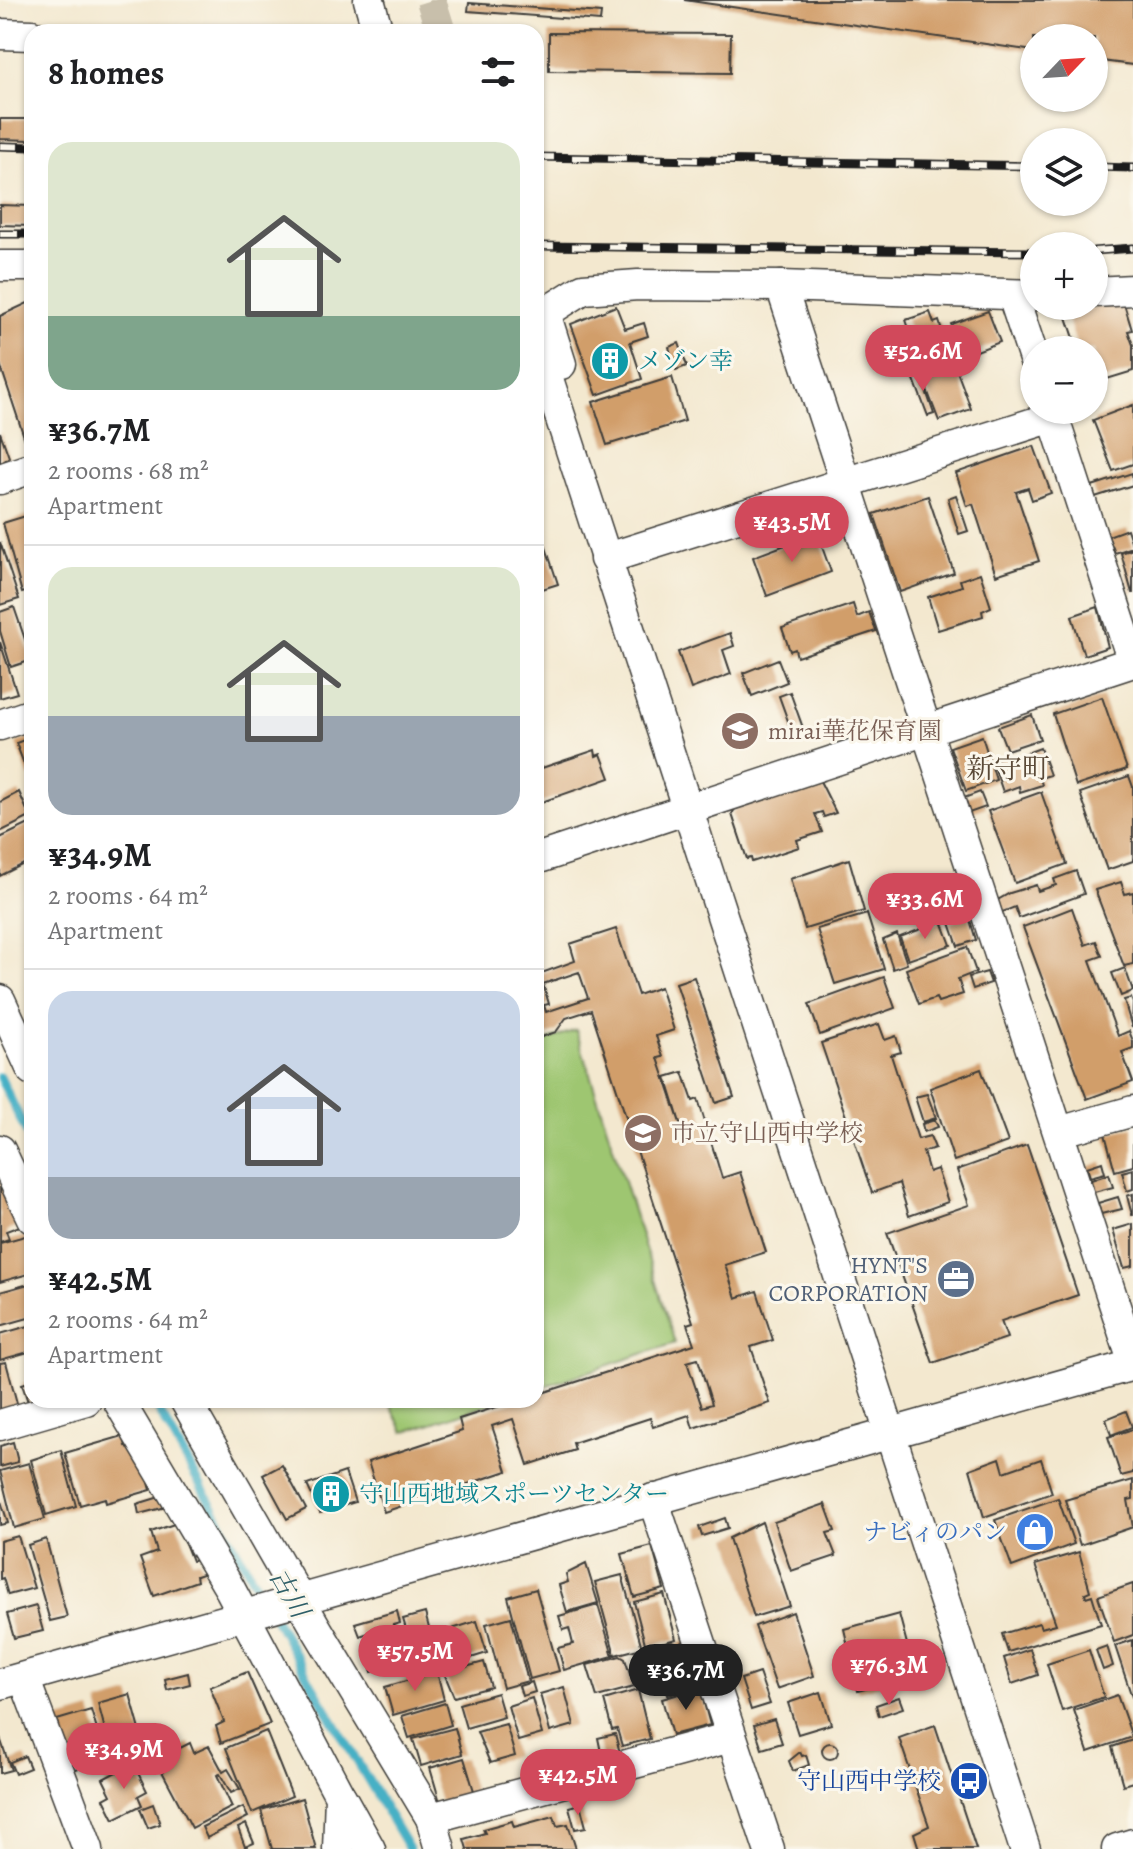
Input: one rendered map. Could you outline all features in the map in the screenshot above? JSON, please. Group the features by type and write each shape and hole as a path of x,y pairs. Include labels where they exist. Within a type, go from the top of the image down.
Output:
{"street":[{"path":"369,0 376,24"},
{"path":"0,34 24,35"},
{"path":"0,266 24,266"},
{"path":"548,423 568,387 545,313 583,289 638,285 781,286 1020,296"},
{"path":"88,1849 12,1681 1133,1363 781,286"},
{"path":"1108,291 1133,290"},
{"path":"544,396 548,423 605,559 1025,1849"},
{"path":"605,559 848,485 1021,424"},
{"path":"544,856 1133,662 1056,424"},
{"path":"0,479 24,471"},
{"path":"0,725 24,717"},
{"path":"11,1016 24,1049"},
{"path":"1059,1132 1133,1111"},
{"path":"0,1150 24,1201"},
{"path":"0,1425 58,1408"},
{"path":"123,1408 249,1614 340,1796 370,1849"},
{"path":"189,1408 295,1600 431,1818 440,1849"},
{"path":"653,1499 769,1849"},
{"path":"431,1818 731,1737"},
{"path":"338,1849 340,1796"},
{"path":"1117,1849 1133,1844"}],"green space":[{"path":"576,1030 675,1343 544,1386 544,1041"},
{"path":"392,1408 478,1408 404,1432"}],"building":[{"path":"684,0 1133,0 1133,65 1108,62 1108,24 1020,24 1020,49"},
{"path":"469,3 601,13 600,21 468,11"},
{"path":"549,33 731,34 730,73 549,71"},
{"path":"0,119 24,119 24,140 0,139"},
{"path":"0,205 24,206 24,226 0,225"},
{"path":"1108,304 1124,304 1132,330 1128,331 1133,345 1133,371 1108,379 1108,336 1073,336 1068,320 1108,320"},
{"path":"24,305 24,437 0,364 0,316"},
{"name":"メゾン幸","path":"616,306 625,329 644,323 648,336 630,342 642,379 597,395 571,324"},
{"path":"988,311 1000,342 964,356 951,324"},
{"path":"930,312 934,323 939,321 951,358 923,368 906,320"},
{"path":"679,343 687,366 676,370 669,347"},
{"path":"954,363 971,409 939,421 921,374"},
{"path":"919,371 934,414 928,416 912,374"},
{"path":"672,377 685,421 607,445 593,402"},
{"path":"1133,405 1133,464 1113,471 1095,424 1108,424 1108,414"},
{"path":"0,432 9,457 0,465"},
{"path":"1034,446 1051,493 1032,500 1028,488 1016,492 1039,561 996,575 973,504 967,506 956,473"},
{"path":"1132,473 1133,485 1095,497 1092,486"},
{"path":"956,495 968,531 959,534 948,498"},
{"path":"928,496 954,573 900,592 874,514"},
{"path":"24,516 22,593 3,523"},
{"path":"1127,529 1133,547 1115,553 1108,536"},
{"path":"817,533 831,572 767,596 753,557"},
{"path":"544,541 558,584 544,588"},
{"path":"0,542 19,599 0,605"},
{"path":"1133,549 1133,593 1132,593 1121,553"},
{"path":"980,573 991,607 982,611 983,616 938,630 928,597 962,586 960,580"},
{"path":"853,604 857,617 869,612 876,631 797,657 795,649 790,651 782,628"},
{"path":"14,607 24,636 24,663 11,667 0,631 0,612"},
{"path":"1098,607 1108,647 1084,655 1072,616"},
{"path":"730,633 734,646 723,650 731,674 691,689 678,652"},
{"path":"0,642 17,693 0,698"},
{"path":"778,659 787,682 752,696 743,673"},
{"path":"790,692 803,728 792,732 779,696"},
{"path":"1102,697 1127,769 1076,786 1053,714"},
{"path":"1032,715 1040,739 1007,750 998,727"},
{"path":"982,736 996,780 966,791 950,747"},
{"path":"24,740 24,764 16,743"},
{"path":"1040,748 1050,775 1040,778 1042,785 1020,792 1019,786 1003,792 992,760 1005,756 1008,760"},
{"path":"595,750 596,756 601,754 610,778 544,801 544,767"},
{"path":"1129,776 1133,787 1133,861 1107,870 1080,793"},
{"path":"820,781 836,813 824,817 822,812 815,814 822,832 797,840 799,847 752,862 751,858 747,859 732,814 735,809"},
{"path":"19,792 24,803 24,820 0,832 0,802"},
{"path":"980,792 986,807 969,813 964,798"},
{"path":"1041,792 1067,864 1015,883 988,811"},
{"path":"24,826 24,864 0,876 0,838"},
{"path":"849,859 864,911 805,929 790,879"},
{"path":"1076,871 1084,894 1019,918 1015,907 1000,913 996,901 1010,893 1036,885 1038,891 1056,885 1054,879"},
{"path":"1121,882 1125,894 1133,892 1133,964 1124,966 1095,890"},
{"path":"1072,908 1085,945 1096,941 1102,956 1090,960 1118,1036 1129,1031 1133,1041 1133,1048 1122,1052 1133,1082 1087,1099 1023,927"},
{"path":"867,914 884,969 835,984 817,929"},
{"path":"969,917 976,940 958,946 950,923"},
{"path":"942,921 951,945 908,960 900,937"},
{"path":"616,929 638,995 660,987 674,1030 656,1036 663,1057 658,1058 681,1126 666,1077 683,1072 693,1101 698,1099 722,1178 740,1172 766,1252 725,1265 736,1298 757,1291 773,1340 751,1347 770,1403 693,1428 689,1415 653,1427 650,1418 573,1443 575,1450 528,1465 513,1419 492,1426 507,1471 384,1512 368,1462 462,1431 459,1419 494,1408 544,1408 544,1392 694,1344 687,1324 693,1322 591,1010 566,1018 556,1032 544,1036 544,1005 546,1012 588,998 579,972 544,984 544,972 575,961 570,944","holes":["698,1359 712,1404 702,1407 687,1362"]},
{"path":"897,934 907,964 893,969 883,940"},
{"path":"967,947 976,972 958,979 963,994 919,1004 906,969"},
{"path":"1125,968 1133,991 1121,996 1112,973"},
{"path":"987,972 991,983 973,989 969,977"},
{"path":"694,977 734,1097 716,1103 676,983"},
{"path":"884,977 895,1008 820,1035 809,1004"},
{"path":"544,987 549,1004 544,1005"},
{"path":"1131,998 1133,1003 1132,1028 1124,1000"},
{"path":"879,1024 885,1040 896,1036 901,1052 891,1055 918,1139 930,1136 935,1148 923,1152 929,1172 937,1169 948,1202 909,1216 899,1183 872,1193 821,1043"},
{"path":"981,1069 1008,1142 954,1161 930,1088"},
{"path":"927,1094 936,1118 923,1122 915,1097"},
{"path":"935,1120 938,1127 924,1132 922,1124"},
{"path":"1133,1127 1133,1166 1115,1171 1105,1134"},
{"path":"1027,1145 1078,1295 1001,1321 1007,1338 933,1363 887,1233 969,1205 957,1170"},
{"path":"1102,1162 1105,1173 1090,1177 1087,1167"},
{"path":"1133,1169 1133,1189 1127,1191 1122,1172"},
{"path":"1109,1174 1113,1187 1094,1192 1091,1180"},
{"path":"0,1180 20,1226 6,1231 9,1239 0,1242"},
{"path":"1133,1194 1133,1215 1132,1215 1127,1196"},
{"path":"1118,1197 1122,1209 1101,1214 1098,1203"},
{"path":"1133,1224 1133,1266 1124,1268 1113,1230"},
{"path":"24,1236 24,1275 0,1282 0,1243"},
{"path":"24,1285 24,1319 0,1326 0,1292"},
{"path":"24,1327 24,1353 0,1360 0,1334"},
{"path":"6,1362 18,1407 0,1412 0,1363"},
{"path":"1126,1411 1132,1427 1111,1435 1106,1419"},
{"path":"1133,1429 1133,1473 1121,1476 1108,1437"},
{"path":"123,1436 126,1446 133,1444 143,1460 151,1490 106,1503 105,1498 80,1505 65,1453"},
{"path":"13,1442 18,1462 0,1467 0,1446"},
{"path":"61,1450 76,1506 46,1515 31,1460"},
{"path":"1000,1458 1004,1472 1041,1459 1052,1493 984,1517 970,1469"},
{"path":"29,1463 45,1519 14,1528 0,1471"},
{"path":"282,1465 306,1509 287,1519 263,1475"},
{"name":"守山西地域スポーツセンター","path":"345,1472 355,1502 320,1513 307,1485"},
{"path":"1133,1480 1133,1499 1128,1500 1133,1527 1080,1545 1065,1500"},
{"path":"163,1496 166,1507 139,1514 137,1504"},
{"path":"0,1498 8,1523 0,1525"},
{"name":"ナビィのパン","path":"1058,1498 1074,1544 1012,1567 995,1520"},
{"path":"825,1504 835,1531 827,1533 836,1556 791,1571 774,1522"},
{"path":"725,1518 728,1528 702,1536 699,1527"},
{"path":"762,1522 790,1606 754,1617 729,1538"},
{"path":"177,1523 192,1561 199,1560 205,1573 196,1576 197,1581 154,1596 140,1558 157,1552 151,1532"},
{"path":"18,1536 34,1588 8,1595 3,1578 0,1579 0,1541"},
{"path":"46,1539 67,1617 50,1621 28,1545"},
{"path":"652,1546 664,1589 634,1597 622,1554"},
{"path":"1079,1552 1090,1591 1085,1593 1086,1597 1092,1595 1101,1624 1008,1652 1002,1634 1039,1623 1041,1628 1056,1624 1035,1565"},
{"path":"586,1564 598,1603 567,1612 559,1585 568,1582 566,1574"},
{"path":"622,1575 642,1648 615,1655 595,1582"},
{"path":"1133,1584 1133,1635 1114,1642 1098,1596"},
{"path":"536,1589 559,1671 530,1679 508,1597"},
{"path":"664,1594 676,1639 646,1647 634,1602"},
{"path":"598,1605 613,1656 564,1670 558,1648 573,1644 569,1628 563,1630 559,1616"},
{"path":"36,1606 43,1631 14,1638 7,1614"},
{"path":"397,1611 400,1623 393,1625 396,1634 370,1642 368,1633 360,1636 355,1623"},
{"path":"793,1612 814,1676 777,1689 755,1626"},
{"path":"425,1613 435,1651 414,1656 403,1619"},
{"path":"899,1614 907,1644 894,1648 896,1660 885,1663 890,1682 858,1691 853,1670 845,1673 840,1649 848,1646 844,1629"},
{"path":"511,1617 528,1681 503,1688 486,1624"},
{"path":"477,1621 487,1653 458,1662 452,1629"},
{"path":"403,1637 410,1661 372,1672 365,1648"},
{"path":"1133,1640 1133,1697 1132,1697 1115,1646"},
{"path":"687,1641 697,1674 665,1683 655,1650"},
{"path":"1107,1646 1113,1666 1103,1670 1096,1650"},
{"path":"1030,1649 1038,1675 1012,1684 1004,1658"},
{"path":"1089,1650 1104,1697 1062,1711 1047,1664"},
{"path":"620,1656 625,1659 634,1687 597,1697 587,1665"},
{"path":"484,1662 491,1687 454,1697 444,1673"},
{"path":"247,1672 270,1724 221,1743 216,1726 224,1722 210,1687"},
{"path":"437,1672 444,1700 393,1715 385,1687"},
{"path":"188,1673 190,1684 167,1690 165,1679"},
{"path":"759,1673 770,1704 751,1710 741,1679"},
{"path":"703,1675 706,1685 668,1695 665,1684"},
{"path":"532,1682 535,1692 522,1696 519,1686"},
{"path":"564,1687 574,1725 550,1732 540,1694"},
{"path":"700,1688 710,1725 672,1735 662,1699"},
{"path":"638,1690 650,1739 622,1746 617,1729 612,1730 604,1700"},
{"path":"821,1692 831,1724 798,1734 788,1703"},
{"path":"497,1693 504,1717 466,1728 459,1704"},
{"path":"130,1694 147,1755 114,1764 98,1703"},
{"path":"1117,1695 1132,1737 1088,1752 1074,1710"},
{"path":"899,1697 903,1708 879,1716 876,1705"},
{"path":"532,1698 542,1734 518,1741 508,1706"},
{"path":"445,1703 451,1725 409,1738 402,1716"},
{"path":"91,1710 106,1760 66,1772 57,1720"},
{"path":"774,1719 782,1743 762,1749 754,1725"},
{"path":"506,1724 515,1756 490,1763 477,1732"},
{"path":"935,1725 976,1849 919,1849 914,1833 929,1826 899,1738"},
{"path":"455,1728 462,1754 421,1766 413,1739"},
{"path":"266,1731 292,1796 252,1813 226,1748"},
{"path":"615,1734 620,1753 602,1757 598,1738"},
{"path":"0,1738 11,1770 0,1773"},
{"path":"1133,1740 1133,1782 1123,1785 1112,1747"},
{"path":"190,1743 194,1753 209,1746 223,1772 228,1769 240,1789 231,1793 220,1774 217,1775 232,1807 192,1828 156,1760"},
{"path":"827,1743 833,1743 838,1751 836,1757 827,1759 822,1754 822,1748"},
{"path":"800,1752 802,1756 806,1755 809,1765 793,1771 789,1761"},
{"path":"25,1756 30,1768 15,1774 10,1762"},
{"path":"464,1758 474,1791 440,1802 430,1768"},
{"path":"133,1763 147,1791 138,1796 142,1805 114,1819 104,1799 111,1795 103,1779"},
{"path":"302,1798 316,1849 272,1849 261,1810"},
{"path":"153,1804 160,1824 148,1828 140,1809"},
{"path":"580,1804 586,1827 575,1829 569,1807"},
{"path":"243,1807 248,1817 207,1838 202,1827"},
{"path":"554,1816 557,1826 568,1824 576,1849 467,1849 464,1839 485,1833 483,1829 512,1821 514,1827"},
{"path":"246,1824 254,1843 245,1847 238,1828"}],"waterway":[{"name":"古川","path":"0,1077 24,1127"},
{"name":"古川","path":"157,1408 312,1685 409,1849"}],"tunnel":[{"path":"431,0 438,24"}],"railway":[{"path":"0,146 24,147"},
{"path":"544,157 1020,166"},
{"path":"1108,167 1133,168"},
{"path":"0,234 24,234"},
{"path":"544,246 1020,252"},
{"path":"1108,250 1133,248"}],"place":[{"name":"メゾン幸","path":"610,361"},
{"name":"mirai華花保育園","path":"740,731"},
{"name":"市立守山西中学校","path":"643,1133"},
{"name":"HYNT'S CORPORATION","path":"956,1279"},
{"name":"守山西地域スポーツセンター","path":"331,1494"},
{"name":"ナビィのパン","path":"1035,1532"},
{"name":"守山西中学校","path":"969,1781"}],"district":[{"name":"新守町","path":"1008,769"}]}
